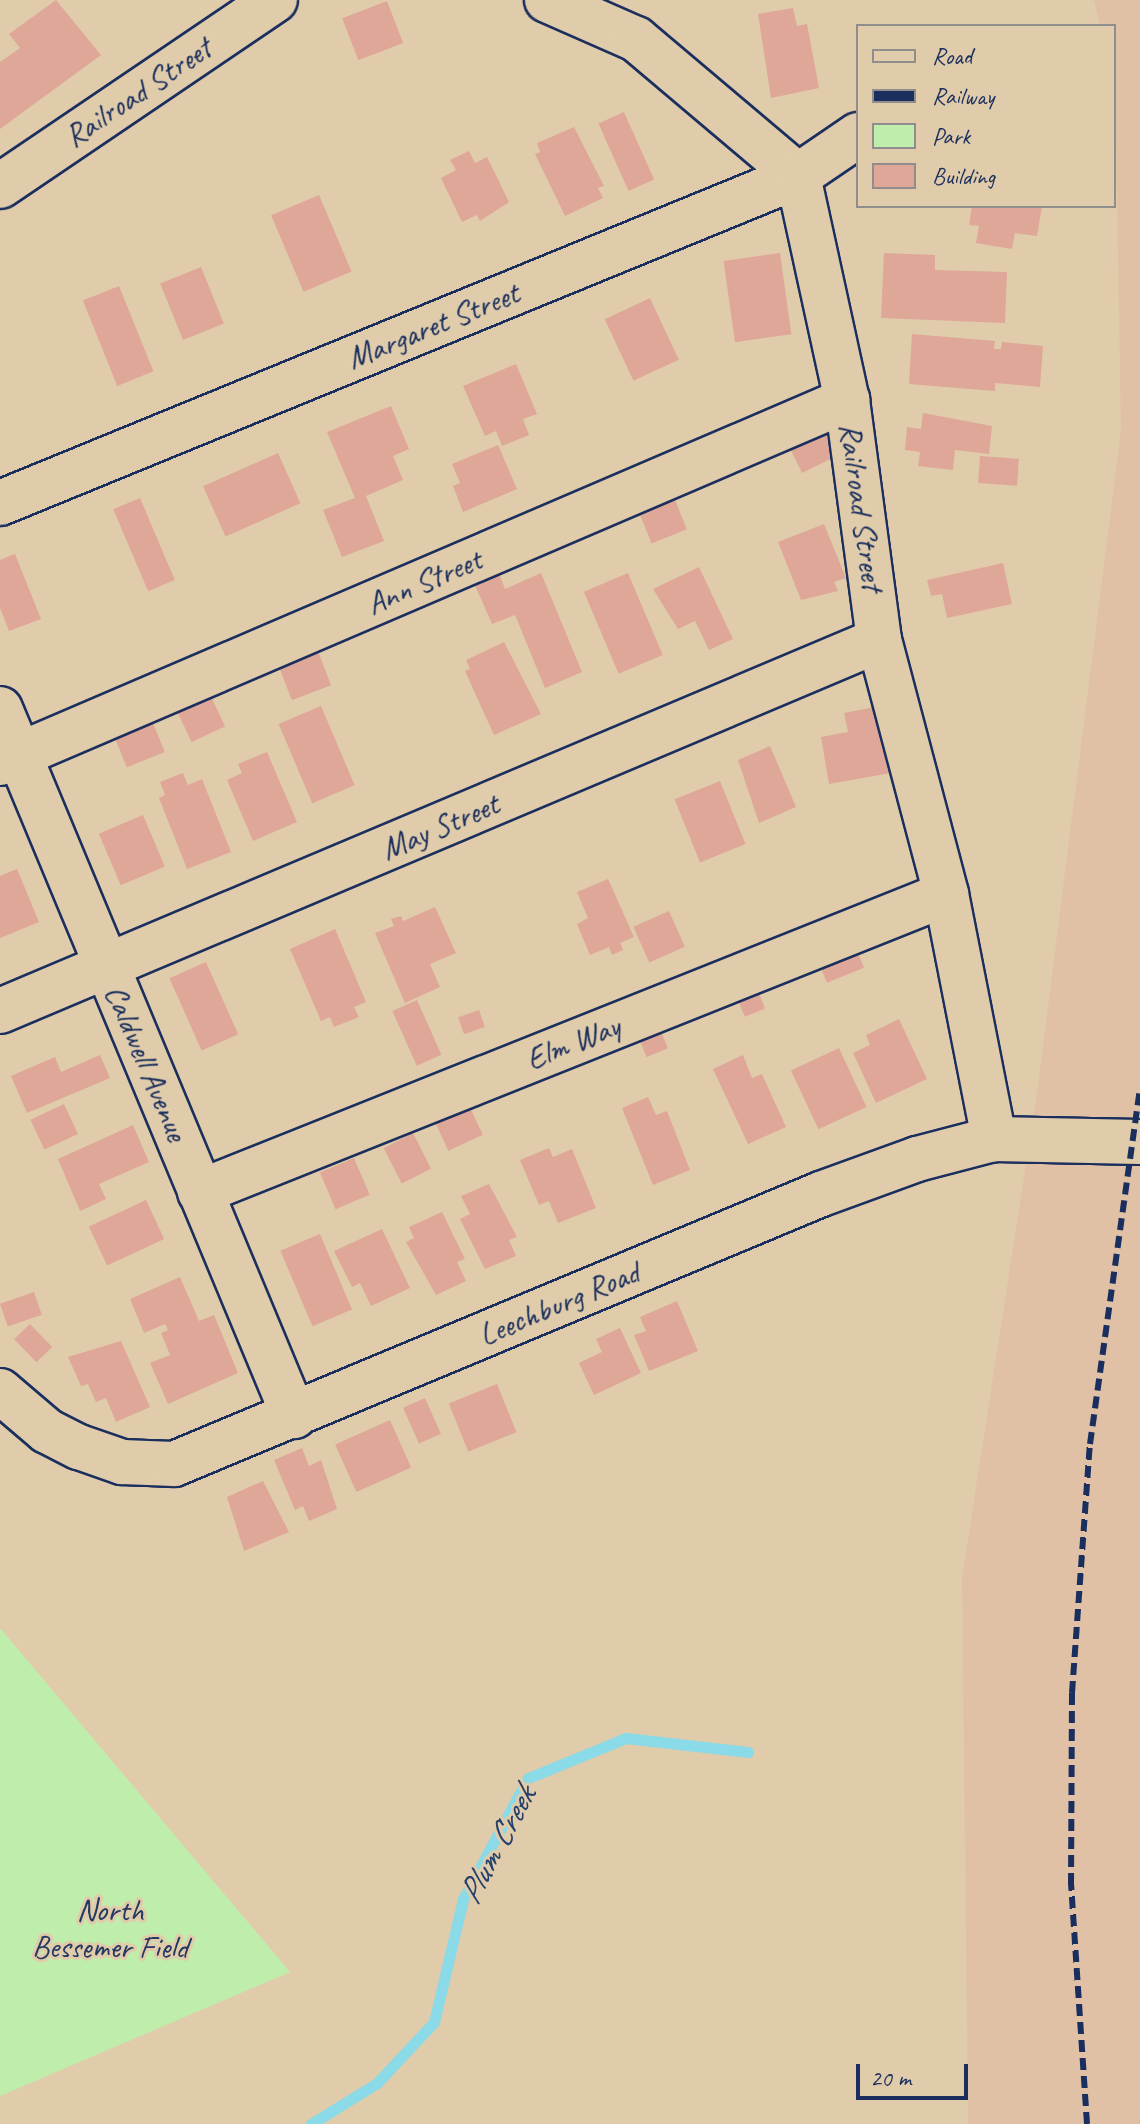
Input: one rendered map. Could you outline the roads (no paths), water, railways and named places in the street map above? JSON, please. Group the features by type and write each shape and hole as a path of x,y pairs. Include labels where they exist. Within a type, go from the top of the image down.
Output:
{"street":[{"name":"Railroad Street","path":"0,186 275,0"},
{"path":"547,0 636,39 798,176"},
{"name":"Margaret Street","path":"0,503 798,176 856,136"},
{"name":"Railroad Street","path":"798,176 847,400 879,640 946,894 994,1139"},
{"name":"Ann Street","path":"10,760 847,400"},
{"name":"May Street","path":"0,1011 107,969 879,640"},
{"name":"Caldwell Avenue","path":"0,709 10,760 107,969 294,1416"},
{"name":"Elm Way","path":"200,1192 946,894"},
{"name":"Leechburg Road","path":"0,1391 47,1431 122,1462 174,1464 821,1194 994,1139 1140,1142"}],"waterway":[{"name":"Plum Creek","path":"311,2124 377,2083 434,2022 463,1899 528,1778 626,1738 748,1752"}],"railway":[{"path":"1087,2124 1071,1885 1072,1693 1090,1444 1140,1087"}],"park label":[{"name":"North Bessemer Field","path":"110,1930"}]}
